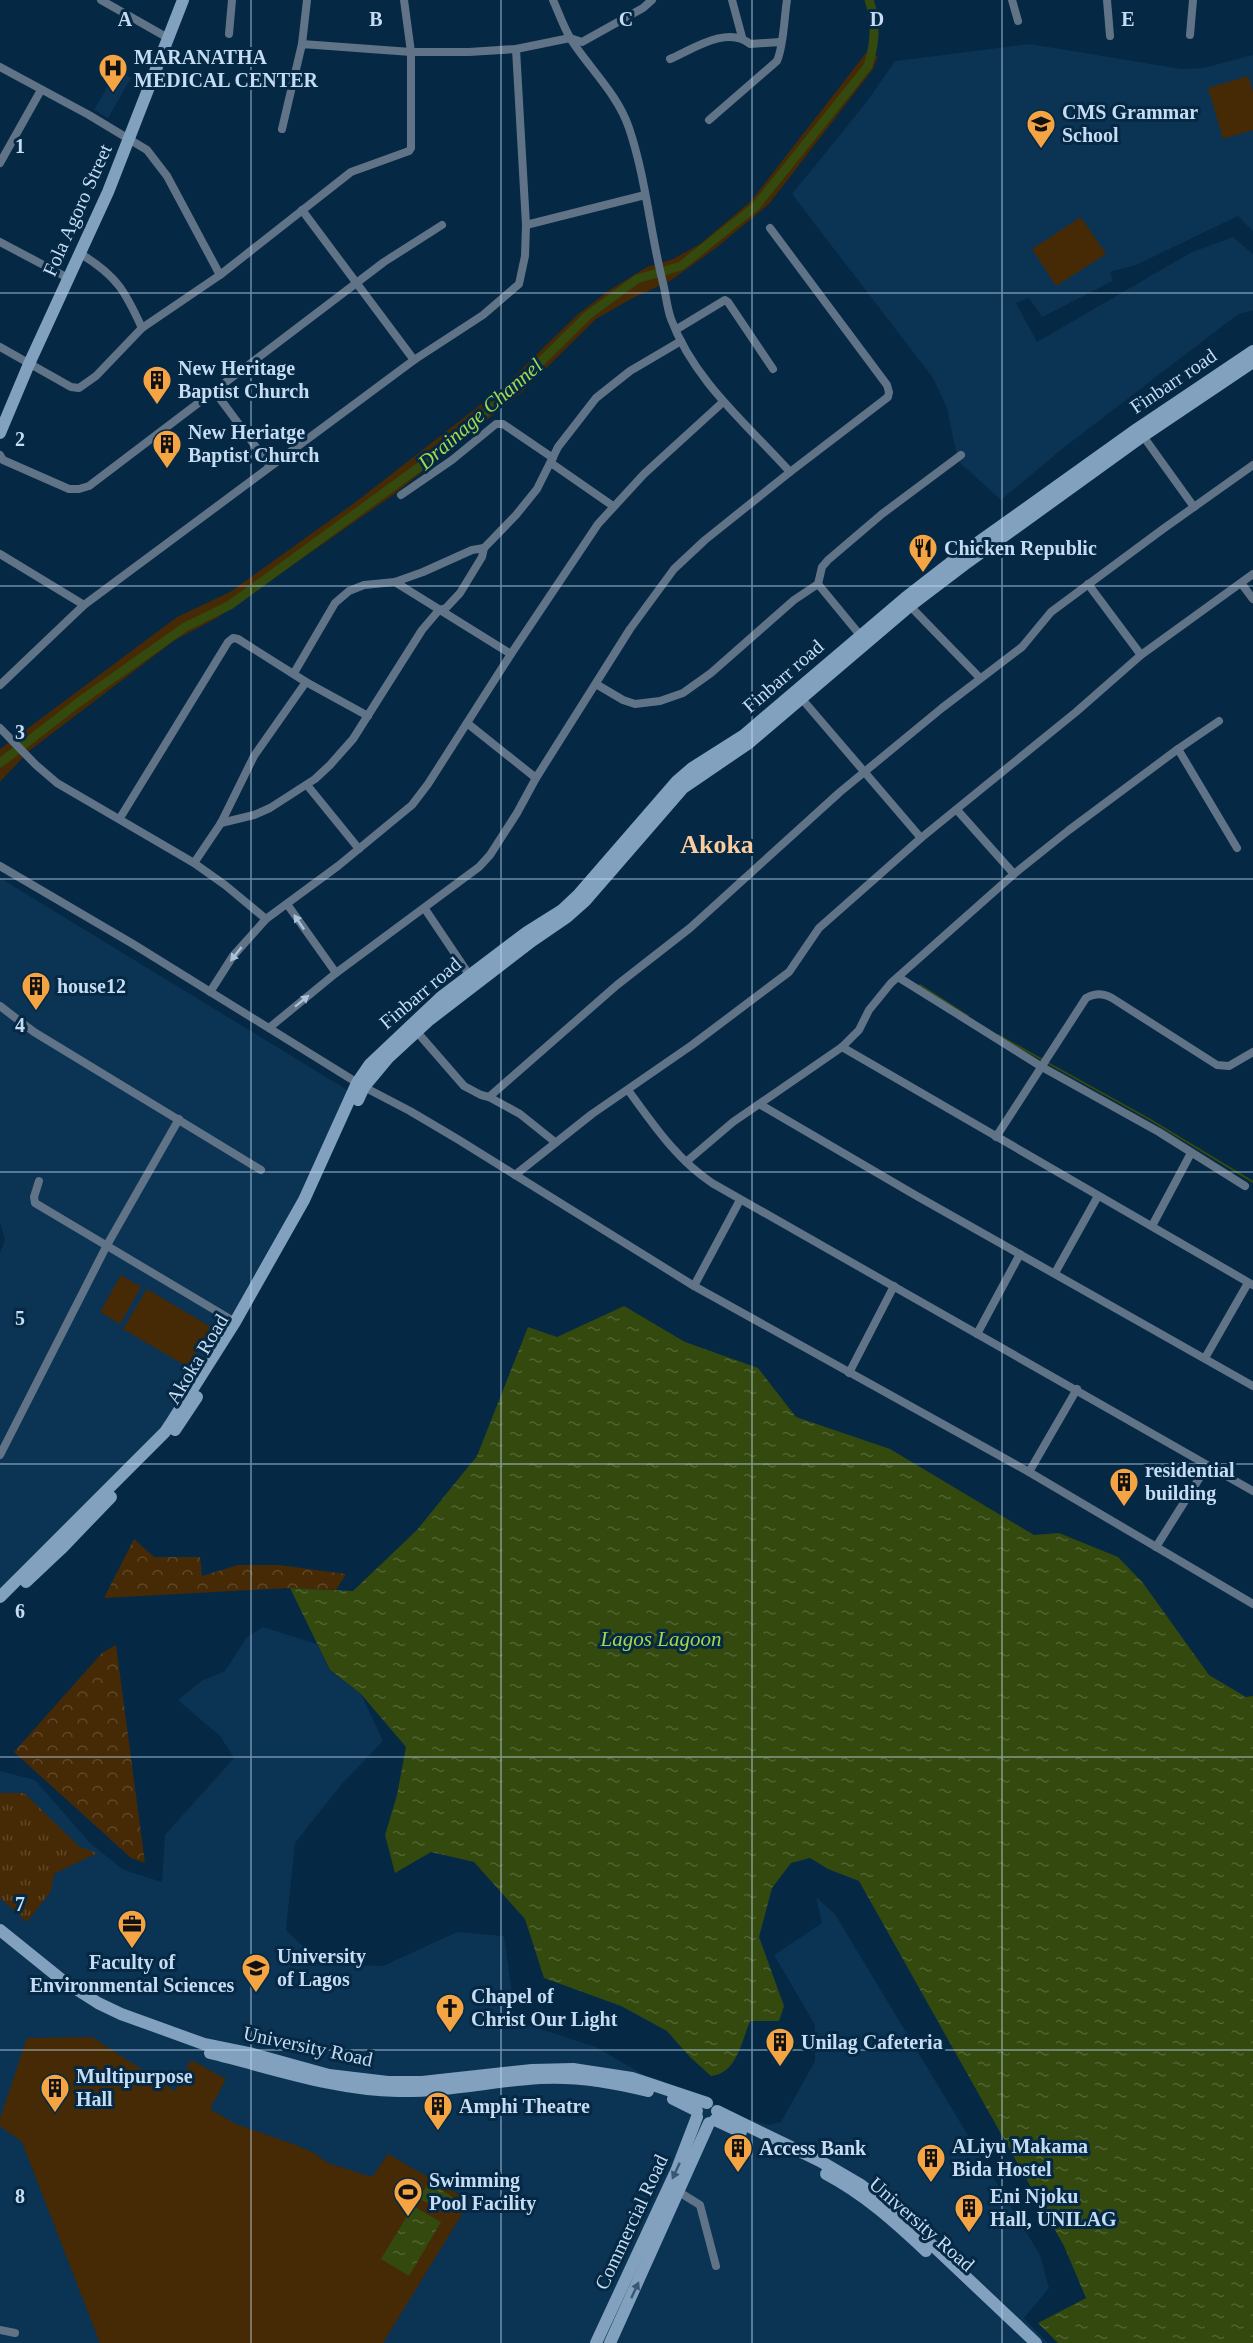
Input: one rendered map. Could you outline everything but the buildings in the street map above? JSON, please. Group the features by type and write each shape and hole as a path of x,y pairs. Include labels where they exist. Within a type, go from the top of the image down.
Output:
{"main road":[{"name":"Fola Agoro Street","path":"0,433 130,139 183,0"},
{"name":"Finbarr road","path":"373,1067 447,1005 567,917 585,901 683,788 749,743 962,561 1128,435 1253,351"},
{"name":"Finbarr road","path":"373,1067 429,1008 527,932 562,910 579,894 677,781 692,768 744,735 904,598 962,561 1253,362"},
{"path":"176,1423 304,1200 361,1085 373,1067"},
{"name":"Akoka Road","path":"0,1599 61,1549 176,1423 298,1228 361,1085"},
{"name":"University Road","path":"0,1930 62,1980 98,2003 121,2014 204,2044 253,2054 329,2075 388,2082 422,2082 532,2070 573,2069 632,2079 700,2110"},
{"name":"University Road","path":"0,1940 56,1986 120,2022 165,2040 204,2052 315,2080 357,2089 400,2091 541,2078 591,2080 654,2093 700,2110"},
{"path":"713,2105 714,2118 702,2122 700,2110 713,2105"},
{"name":"Commercial Road","path":"597,2343 677,2169 700,2110"},
{"name":"University Road","path":"714,2118 816,2168 861,2195 903,2229 1026,2343"},
{"name":"University Road","path":"714,2118 820,2161 861,2185 910,2224 1036,2343"},
{"name":"Commercial Road","path":"610,2343 714,2118"}],"street":[{"path":"101,0 168,38"},
{"path":"229,34 232,0"},
{"path":"282,129 302,44 307,0"},
{"path":"0,347 71,387 79,388 102,371 142,328 220,275 351,172 409,151 411,148 411,52 404,0"},
{"path":"553,0 570,38 621,109 634,146 671,319 681,341 695,366 723,402 790,472"},
{"path":"302,44 411,52 516,49 570,38 582,42 643,8 652,0"},
{"path":"732,0 742,37 750,44 780,42"},
{"path":"709,120 777,61 781,50 780,42 787,0"},
{"path":"1012,0 1018,21"},
{"path":"1107,0 1110,36"},
{"path":"1190,35 1193,0"},
{"path":"670,59 721,38 742,37"},
{"path":"0,685 84,605 414,360 483,315 519,284 525,256 526,225 516,49"},
{"path":"0,68 147,150 158,163 220,275"},
{"path":"0,163 41,90"},
{"path":"526,225 645,195"},
{"path":"302,210 414,360"},
{"path":"0,455 3,460 69,489 89,486 384,262 442,225"},
{"path":"269,1028 336,973 457,885 490,855 596,684 652,597 674,569 705,540 888,397 887,385 860,346 770,228"},
{"path":"0,242 68,278"},
{"path":"81,254 102,267 116,280 128,298 142,328"},
{"path":"677,329 725,300 773,369"},
{"path":"221,823 254,815 307,785 330,765 353,739 422,630 439,610 446,608 460,592 482,557 484,548 537,489 576,422 596,398 630,371 681,341"},
{"path":"215,392 270,466"},
{"path":"210,992 233,956 266,919 359,849 412,805 598,524 670,448 723,402"},
{"path":"401,495 452,460 496,423 503,424 613,506"},
{"path":"1143,436 1194,507"},
{"path":"860,635 818,584 819,574 828,560 882,514 961,455"},
{"path":"489,1097 617,985 690,928 865,771 1022,646 1051,612 1253,465"},
{"path":"294,673 335,603 343,595 364,585 395,582 472,550 484,548"},
{"path":"0,554 84,605"},
{"path":"515,1175 555,1142 692,1045 789,972 819,928 921,838 1076,712 1141,655 1253,574"},
{"path":"395,582 511,654"},
{"path":"1240,583 1253,599"},
{"path":"596,684 623,700 635,704 660,701 683,693 711,673 794,600 818,584"},
{"path":"1088,584 1141,655"},
{"path":"910,606 980,678"},
{"path":"120,818 228,642 233,638 368,716"},
{"path":"194,863 221,823 254,756 306,682"},
{"path":"802,699 921,838"},
{"path":"686,1162 733,1122 761,1105 842,1047 859,1030 869,1010 898,977 1014,874 1069,830 1219,721"},
{"path":"466,723 536,778"},
{"path":"1,729 57,783 194,863 233,890 266,919"},
{"path":"1178,749 1237,848"},
{"path":"307,785 359,849"},
{"path":"957,810 1014,874"},
{"path":"1,868 361,1085 410,1110 694,1286 1029,1472 1253,1604"},
{"path":"287,904 336,973"},
{"path":"424,909 470,976"},
{"path":"898,977 1045,1062 1245,1186"},
{"path":"996,1137 1086,998 1098,993 1112,998 1217,1065 1229,1066 1253,1052"},
{"path":"0,1006 34,1032 261,1170"},
{"path":"417,1032 464,1086 520,1114 555,1142"},
{"path":"842,1047 1251,1284 1205,1358"},
{"path":"628,1090 676,1154 698,1174 1253,1491"},
{"path":"761,1105 1253,1386"},
{"path":"0,1455 107,1245 179,1119"},
{"path":"1152,1226 1191,1153"},
{"path":"39,1181 34,1197 35,1203 235,1322"},
{"path":"1055,1273 1098,1196"},
{"path":"694,1286 740,1200"},
{"path":"977,1334 1020,1254"},
{"path":"849,1373 894,1286"},
{"path":"1029,1472 1077,1389"},
{"path":"1156,1547 1207,1466"},
{"path":"679,2192 700,2205 716,2266"},
{"path":"0,2330 15,2333"}],"shaded area":[{"name":"CMS Grammar School","path":"1030,44 1181,69 1203,68 1253,55 1253,231 1238,216 1136,265 1110,272 1113,281 1042,317 1029,298 1016,303 1037,342 1192,252 1233,237 1253,254 1253,310 1237,315 1062,449 1001,500 958,461 947,408 933,378 792,194 865,104 895,61"},
{"name":"MARANATHA MEDICAL CENTER","path":"117,70 131,78 108,118 94,110"},
{"path":"0,878 349,1091 297,1203 165,1428 0,1592 0,1253 5,1240 0,1222"},
{"name":"University of Lagos","path":"263,1627 317,1644 330,1671 361,1694 383,1741 341,1785 295,1843 286,1930 322,1964 383,1966 457,1932 504,1936 516,2021 596,2047 642,2074 750,2120 769,2125 781,2122 815,2061 815,2025 774,1955 822,1923 816,1897 835,1914 1040,2255 1049,2288 1024,2318 1048,2343 0,2343 0,1771 35,1780 91,1844 124,1870 162,1882 165,1835 234,1758 220,1736 178,1700 203,1680 225,1671 247,1637"}],"green space":[{"path":"866,53 878,56 873,69 769,204 716,248 670,281 631,299 596,319 522,392 393,495 217,618 175,640 29,751 0,782 0,749 177,617 230,592 357,501 503,387 577,315 611,289 647,267 673,259 700,244 751,201"},
{"path":"1248,76 1253,92 1253,130 1223,139 1208,88"},
{"path":"1081,217 1106,254 1056,286 1032,249"},
{"path":"121,1275 141,1287 120,1324 100,1312"},
{"path":"147,1289 211,1327 188,1367 123,1329"},
{"path":"134,1539 154,1557 200,1557 202,1576 238,1565 279,1565 346,1574 336,1590 290,1588 104,1598"},
{"path":"116,1645 145,1863 131,1858 14,1752 102,1653"},
{"path":"0,1793 24,1793 80,1847 97,1853 54,1874 51,1891 27,1922 0,1898"},
{"path":"92,2037 175,2091 191,2060 226,2079 210,2109 236,2124 296,2145 314,2153 328,2163 372,2177 388,2154 470,2201 383,2343 100,2343 22,2142 0,2126 0,2119 27,2038"}],"water":[{"name":"Lagos Lagoon","path":"624,1306 685,1342 758,1368 796,1417 890,1449 1034,1535 1059,1533 1118,1557 1143,1583 1209,1675 1246,1697 1253,1696 1253,2343 1058,2343 1038,2323 1086,2298 1064,2246 859,1881 828,1869 810,1858 791,1863 772,1888 759,1937 784,2006 779,2021 750,2021 737,2056 727,2069 711,2076 667,2031 621,2006 544,1978 525,1919 474,1862 431,1852 395,1873 385,1835 397,1795 406,1747 361,1694 330,1670 290,1588 353,1591 417,1530 477,1456 528,1327 557,1337"},
{"path":"429,2182 454,2198 445,2213 419,2198"},
{"path":"413,2206 441,2222 409,2276 381,2259"}],"waterway":[{"name":"Drainage Channel","path":"0,763 79,702 185,627 230,605 429,460 508,394 587,316 637,279 681,266 756,206 868,66 874,33 869,0"},
{"path":"920,985 968,1016"},
{"path":"998,1035 1043,1060"},
{"path":"1048,1063 1149,1119 1253,1182"}],"place":[{"name":"MARANATHA MEDICAL CENTER","path":"113,94"},
{"name":"CMS Grammar School","path":"1041,150"},
{"name":"New Heritage Baptist Church","path":"157,406"},
{"name":"New Heriatge Baptist Church","path":"167,470"},
{"name":"Chicken Republic","path":"923,574"},
{"name":"house12","path":"36,1012"},
{"name":"residential building","path":"1124,1508"},
{"name":"Faculty of Environmental Sciences","path":"132,1950"},
{"name":"University of Lagos","path":"256,1994"},
{"name":"Chapel of Christ Our Light","path":"450,2034"},
{"name":"Unilag Cafeteria","path":"780,2068"},
{"name":"Multipurpose Hall","path":"55,2114"},
{"name":"Amphi Theatre","path":"438,2132"},
{"name":"Access Bank","path":"738,2174"},
{"name":"ALiyu Makama Bida Hostel","path":"931,2184"},
{"name":"Swimming Pool Facility","path":"408,2218"},
{"name":"Eni Njoku Hall, UNILAG","path":"969,2234"}],"district":[{"name":"Akoka","path":"717,844"}]}
